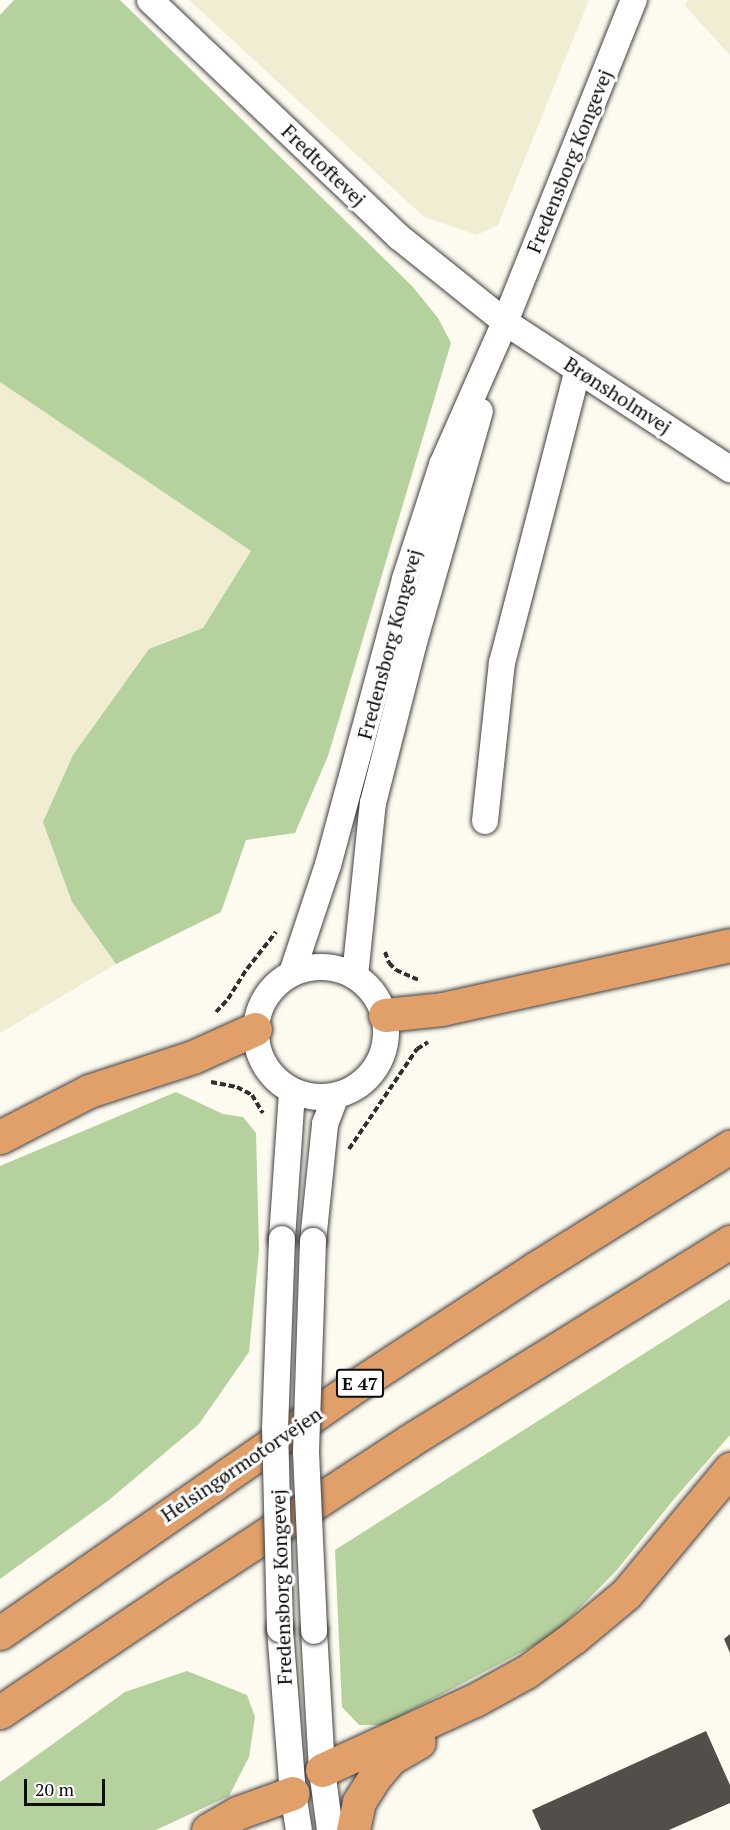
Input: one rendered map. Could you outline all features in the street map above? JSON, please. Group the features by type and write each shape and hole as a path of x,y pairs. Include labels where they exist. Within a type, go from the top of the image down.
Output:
{"highway":[{"path":"385,1015 442,1009 730,945"},
{"path":"0,1137 90,1091 193,1057 255,1029"},
{"name":"Helsingørmotorvejen","path":"0,1633 357,1385 536,1268 730,1147"},
{"path":"0,1712 174,1594 409,1442 730,1242"},
{"path":"322,1770 475,1701 526,1672 573,1638 626,1594 730,1469"},
{"path":"353,1830 359,1802 374,1778 392,1758 436,1732 475,1701"},
{"path":"209,1830 237,1813 293,1793"},
{"path":"209,1830 234,1827 259,1830"}],"street":[{"name":"Fredtoftevej","path":"150,0 399,237 505,322"},
{"name":"Fredensborg Kongevej","path":"292,973 328,865 405,579 442,465 505,322 634,0"},
{"name":"Fredensborg Kongevej","path":"355,976 373,803 413,646 505,322"},
{"name":"Brønsholmvej","path":"505,322 730,469"},
{"path":"485,821 502,663 578,370"},
{"path":"313,967 335,968 355,976 368,986 385,1015 386,1036 382,1057 371,1074 355,1088 336,1096 314,1097 292,1091 276,1080 265,1065 258,1048 255,1029 258,1012 266,996 278,982 292,973 313,967"},
{"name":"Fredensborg Kongevej","path":"292,1091 282,1239 275,1429 280,1629 293,1793 299,1830"},
{"name":"Fredensborg Kongevej","path":"330,1830 322,1770 306,1452 313,1241 324,1124 336,1096"},
{"path":"293,1793 322,1770"}],"shaded area":[{"path":"189,0 589,0 498,225 477,235 424,217"},
{"path":"688,0 730,0 730,55 685,6"},
{"path":"0,382 251,551 203,628 149,649 72,902 116,964 0,1033"}],"green space":[{"path":"14,0 120,0 412,286 438,318 451,343 328,756 295,833 246,840 221,912 116,964 72,902 43,822 73,755 149,649 203,628 251,551 0,382 0,15"},
{"path":"176,1092 223,1114 243,1117 256,1133 259,1250 249,1352 199,1424 109,1500 0,1579 0,1166"},
{"path":"730,1299 730,1435 674,1499 616,1571 552,1636 384,1725 359,1725 342,1707 335,1550"},
{"path":"187,1671 247,1695 255,1717 249,1757 229,1796 156,1830 0,1830 0,1782 125,1692"}],"building":[{"path":"730,1634 730,1653 724,1639"},
{"path":"706,1731 730,1785 730,1803 669,1830 541,1830 532,1810"}]}
